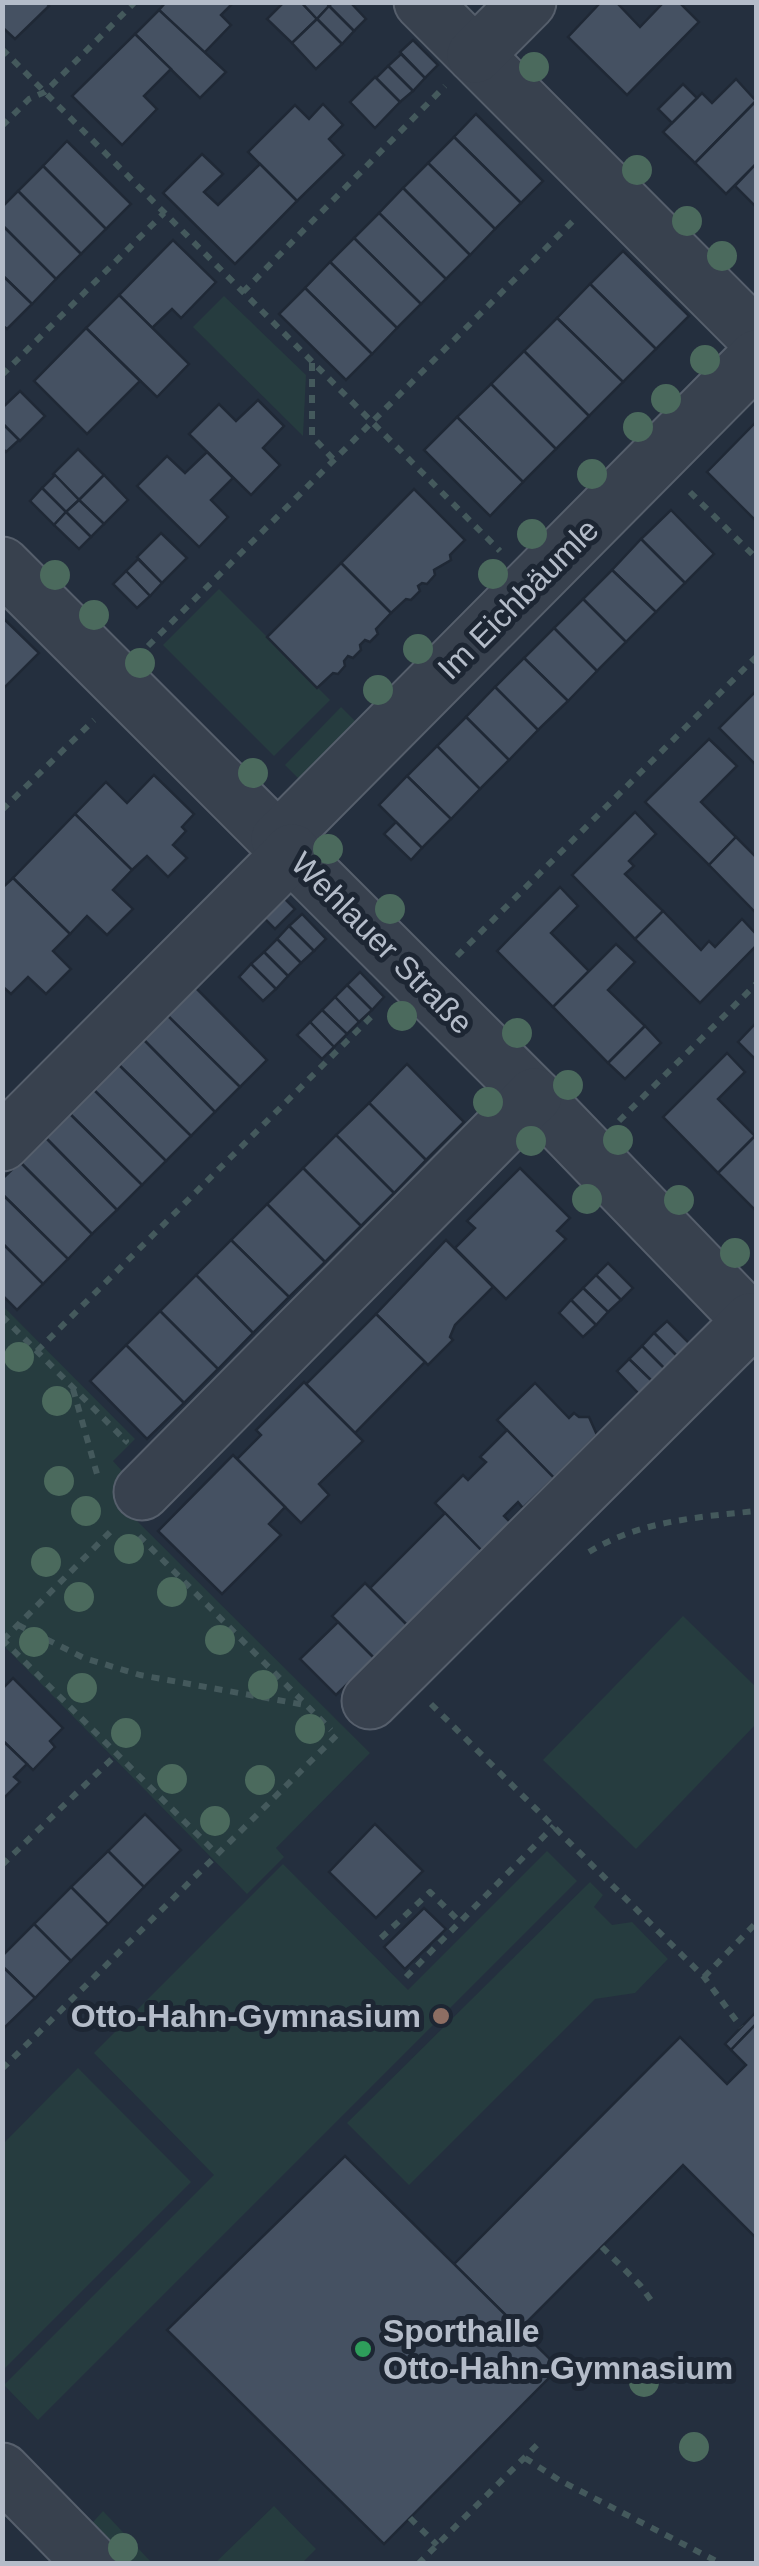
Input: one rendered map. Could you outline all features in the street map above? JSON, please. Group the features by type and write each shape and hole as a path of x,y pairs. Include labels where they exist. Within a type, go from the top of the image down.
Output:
{"street":[{"path":"422,2 756,337"},
{"path":"475,55 528,2"},
{"name":"Im Eichbäumle","path":"2,1143 532,584 756,358"},
{"name":"Wehlauer Straße","path":"2,565 426,987 754,1323"},
{"path":"121,1495 534,1096"},
{"path":"385,1687 754,1323"},
{"path":"2,2471 92,2564"}],"path":[{"path":"2,126 29,100 46,92 135,2"},
{"path":"2,50 532,584"},
{"path":"243,292 475,55"},
{"path":"2,810 107,706 128,666 606,187"},
{"path":"2,375 164,213"},
{"path":"312,362 312,436 333,459"},
{"path":"656,459 756,558"},
{"path":"426,987 756,657"},
{"path":"588,1152 756,984"},
{"path":"37,1351 375,1014"},
{"path":"72,1387 121,1495 3,1640 217,1854"},
{"path":"588,1553 604,1543 675,1520 756,1512"},
{"path":"18,1625 84,1658 140,1675 307,1706"},
{"path":"2,2069 385,1687 554,1826 704,1976 741,2027"},
{"path":"2,1865 117,1754"},
{"path":"406,1977 554,1826"},
{"path":"382,1938 430,1892 460,1922"},
{"path":"704,1976 756,1924"},
{"path":"602,2247 640,2284 655,2306"},
{"path":"418,2564 542,2440"},
{"path":"525,2458 559,2480 722,2564"},
{"path":"410,2518 437,2545"}],"green space":[{"path":"224,296 306,375 303,436 193,327"},
{"path":"219,589 330,700 274,756 163,645"},
{"path":"341,707 360,726 303,783 285,765"},
{"path":"2,1305 135,1439 113,1461 133,1483 118,1502 370,1753 276,1848 284,1857 247,1894 3,1645"},
{"path":"683,1616 756,1687 756,1724 636,1849 543,1760"},
{"path":"547,1851 577,1881 38,2420 4,2385 214,2175 94,2053 283,1864 408,1990"},
{"path":"590,1882 603,1895 594,1907 612,1925 632,1922 668,1959 635,1993 595,1999 409,2185 347,2123"},
{"path":"78,2068 191,2182 3,2370 3,2144"},
{"path":"274,2506 316,2549 302,2563 215,2563"},
{"path":"103,2511 152,2563 118,2563 85,2531"}],"building":[{"path":"2,2 46,2 49,6 15,39 2,27"},
{"path":"166,2 229,2 231,5 221,15 231,25 203,54 159,10"},
{"path":"284,2 301,2 317,19 292,43 267,19"},
{"path":"301,2 326,2 329,6 317,19"},
{"path":"333,2 350,2 366,19 354,31 329,6"},
{"path":"601,2 616,2 640,27 664,2 679,2 699,22 627,95 568,37"},
{"path":"329,6 354,31 342,44 317,19"},
{"path":"159,10 226,72 200,98 135,34"},
{"path":"317,19 342,44 316,69 292,43"},
{"path":"135,34 171,69 144,96 157,109 122,145 72,96"},
{"path":"413,40 438,65 425,78 400,52"},
{"path":"401,54 425,78 413,91 388,66"},
{"path":"388,66 413,91 400,102 376,78"},
{"path":"375,77 400,102 375,128 350,102"},
{"path":"736,79 756,101 695,163 663,132 702,93 712,103"},
{"path":"683,84 697,98 672,123 658,109"},
{"path":"756,101 756,164 726,194 695,163"},
{"path":"323,104 343,125 329,139 344,155 297,201 248,152 295,105 309,119"},
{"path":"476,114 543,181 521,203 454,137"},
{"path":"454,137 521,203 495,229 428,163"},
{"path":"67,141 131,204 106,229 43,166"},
{"path":"202,154 223,174 204,192 218,205 260,164 297,201 235,264 163,193"},
{"path":"428,163 495,229 470,255 403,188"},
{"path":"756,164 756,207 735,186"},
{"path":"43,166 106,229 81,254 18,191"},
{"path":"403,188 470,255 446,279 379,213"},
{"path":"18,191 81,254 56,279 2,225 2,207"},
{"path":"379,213 446,279 421,304 354,238"},
{"path":"2,225 56,279 32,304 2,275"},
{"path":"354,238 421,304 397,328 330,262"},
{"path":"173,240 216,282 181,318 172,309 152,328 119,295"},
{"path":"623,251 689,316 656,349 590,284"},
{"path":"330,262 397,328 372,354 305,288"},
{"path":"2,275 32,304 7,329 2,325"},
{"path":"590,284 656,349 623,382 557,318"},
{"path":"305,288 372,354 346,380 279,314"},
{"path":"119,295 189,364 157,397 86,328"},
{"path":"557,318 623,382 589,416 524,351"},
{"path":"86,328 140,381 87,434 34,381"},
{"path":"524,351 589,416 556,449 491,384"},
{"path":"491,384 556,449 523,482 457,417"},
{"path":"20,391 45,416 20,441 2,423 2,408"},
{"path":"258,400 284,426 263,448 280,465 251,495 189,434 219,404 236,421"},
{"path":"457,417 523,482 490,516 424,450"},
{"path":"756,422 756,521 707,472"},
{"path":"2,423 19,440 6,452 2,448"},
{"path":"78,449 104,475 79,500 53,474"},
{"path":"207,452 233,478 211,500 228,517 199,547 137,486 167,456 185,473"},
{"path":"55,475 79,500 66,512 42,488"},
{"path":"104,475 128,500 104,524 79,500"},
{"path":"42,488 66,512 54,525 30,501"},
{"path":"414,489 465,540 450,555 451,560 434,570 435,575 427,584 418,586 420,591 411,600 406,599 391,613 341,563"},
{"path":"79,500 104,524 91,537 66,512"},
{"path":"671,510 714,554 685,583 641,539"},
{"path":"66,512 91,537 79,549 54,525"},
{"path":"161,533 187,558 162,583 137,557"},
{"path":"641,539 685,583 656,612 612,570"},
{"path":"138,559 162,583 150,596 126,571"},
{"path":"341,563 391,613 376,629 378,634 370,642 365,640 353,658 348,656 344,661 345,666 338,674 333,673 317,688 267,637"},
{"path":"612,570 656,612 626,642 583,599"},
{"path":"126,571 150,596 137,608 113,584"},
{"path":"583,599 626,642 597,671 554,628"},
{"path":"2,617 39,653 2,690"},
{"path":"554,628 597,671 568,701 524,658"},
{"path":"524,658 568,701 538,730 495,687"},
{"path":"495,687 538,730 509,760 466,717"},
{"path":"756,691 756,765 719,728"},
{"path":"466,717 509,760 480,789 437,746"},
{"path":"709,739 737,766 701,802 736,837 709,865 645,802"},
{"path":"437,746 480,789 451,819 407,776"},
{"path":"154,775 194,814 173,845 187,858 168,877 147,856 132,870 75,814 106,782 127,803"},
{"path":"407,776 451,819 422,848 379,805"},
{"path":"635,812 656,834 629,861 634,866 625,874 663,911 635,939 572,875"},
{"path":"75,814 132,870 113,890 133,909 107,935 87,916 70,934 13,878"},
{"path":"396,822 422,848 411,860 384,834"},
{"path":"736,837 756,857 756,913 709,865"},
{"path":"13,878 70,934 53,951 71,969 46,994 28,977 11,994 2,986 2,888"},
{"path":"560,887 578,906 551,933 589,971 553,1007 497,951"},
{"path":"282,896 295,909 275,929 262,916"},
{"path":"663,911 701,950 709,941 715,947 742,919 756,934 756,946 700,1003 635,939"},
{"path":"302,914 326,939 314,951 289,926"},
{"path":"289,926 314,951 301,963 277,939"},
{"path":"277,939 301,963 288,976 264,952"},
{"path":"616,944 635,962 608,990 645,1026 608,1063 553,1007"},
{"path":"264,952 288,976 276,989 251,964"},
{"path":"251,964 276,989 263,1001 239,977"},
{"path":"360,972 384,997 372,1010 347,985"},
{"path":"347,985 372,1010 359,1022 335,997"},
{"path":"195,987 267,1060 240,1087 167,1015"},
{"path":"335,997 359,1022 347,1034 322,1010"},
{"path":"322,1010 347,1034 334,1047 310,1022"},
{"path":"167,1015 240,1087 215,1112 143,1039"},
{"path":"310,1022 334,1047 322,1059 297,1035"},
{"path":"756,1023 756,1060 738,1042"},
{"path":"645,1026 661,1043 625,1079 608,1063"},
{"path":"143,1039 215,1112 191,1136 118,1064"},
{"path":"727,1053 745,1072 718,1099 755,1136 718,1173 663,1117"},
{"path":"118,1064 191,1136 166,1161 93,1089"},
{"path":"407,1064 464,1122 426,1160 369,1103"},
{"path":"93,1089 166,1161 142,1185 69,1113"},
{"path":"369,1103 426,1160 394,1193 336,1135"},
{"path":"69,1113 142,1185 117,1210 45,1137"},
{"path":"336,1135 394,1193 361,1226 303,1168"},
{"path":"756,1135 756,1211 718,1173"},
{"path":"45,1137 117,1210 92,1234 20,1162"},
{"path":"20,1162 92,1234 68,1259 2,1194 2,1179"},
{"path":"303,1168 361,1226 325,1262 267,1204"},
{"path":"520,1168 570,1218 557,1231 566,1239 506,1299 455,1248 475,1228 467,1221"},
{"path":"2,1194 68,1259 43,1284 2,1243"},
{"path":"267,1204 325,1262 289,1297 231,1240"},
{"path":"231,1240 289,1297 253,1333 196,1275"},
{"path":"446,1240 493,1287 455,1325 450,1337 453,1340 428,1365 376,1314"},
{"path":"2,1243 43,1284 17,1310 2,1295"},
{"path":"608,1263 633,1288 621,1300 596,1275"},
{"path":"196,1275 253,1333 218,1369 160,1311"},
{"path":"596,1275 621,1300 608,1312 583,1288"},
{"path":"583,1288 608,1312 596,1325 571,1300"},
{"path":"571,1300 596,1325 583,1337 559,1313"},
{"path":"160,1311 218,1369 184,1403 126,1345"},
{"path":"376,1314 425,1362 355,1433 306,1384"},
{"path":"667,1321 691,1345 679,1358 654,1333"},
{"path":"654,1333 679,1358 666,1370 642,1346"},
{"path":"126,1345 184,1403 147,1439 90,1381"},
{"path":"642,1346 666,1370 654,1383 629,1359"},
{"path":"629,1359 654,1383 641,1396 617,1371"},
{"path":"304,1382 363,1441 319,1484 329,1495 301,1523 237,1459 261,1435 256,1430"},
{"path":"535,1383 569,1418 574,1413 589,1417 597,1435 554,1478 497,1420"},
{"path":"507,1430 554,1478 523,1508 518,1502 504,1516 513,1525 482,1551 435,1503 463,1475 468,1480 486,1462 480,1457"},
{"path":"233,1455 285,1507 269,1524 281,1535 222,1594 158,1531"},
{"path":"445,1513 482,1551 407,1625 370,1588"},
{"path":"365,1583 407,1625 374,1658 332,1616"},
{"path":"338,1622 374,1658 336,1695 300,1659"},
{"path":"13,1678 63,1728 50,1741 55,1747 33,1770 2,1740 2,1689"},
{"path":"2,1740 27,1764 14,1777 20,1782 2,1800"},
{"path":"145,1814 181,1850 144,1887 108,1851"},
{"path":"375,1824 423,1871 376,1918 329,1872"},
{"path":"108,1851 144,1887 108,1924 71,1887"},
{"path":"71,1887 108,1924 71,1961 34,1924"},
{"path":"424,1908 446,1929 405,1969 384,1947"},
{"path":"34,1924 71,1961 35,1998 2,1966 2,1956"},
{"path":"2,1966 35,1998 2,2030"},
{"path":"756,2012 756,2024 731,2050 725,2044"},
{"path":"756,2024 756,2238 683,2165 520,2329 454,2264 680,2037 727,2084 746,2065 731,2050"},
{"name":"Sporthalle Otto-Hahn-Gymnasium","path":"345,2156 559,2368 384,2544 167,2330"}],"place":[{"name":"Otto-Hahn-Gymnasium","path":"441,2016"},
{"name":"Sporthalle Otto-Hahn-Gymnasium","path":"363,2349"}]}
